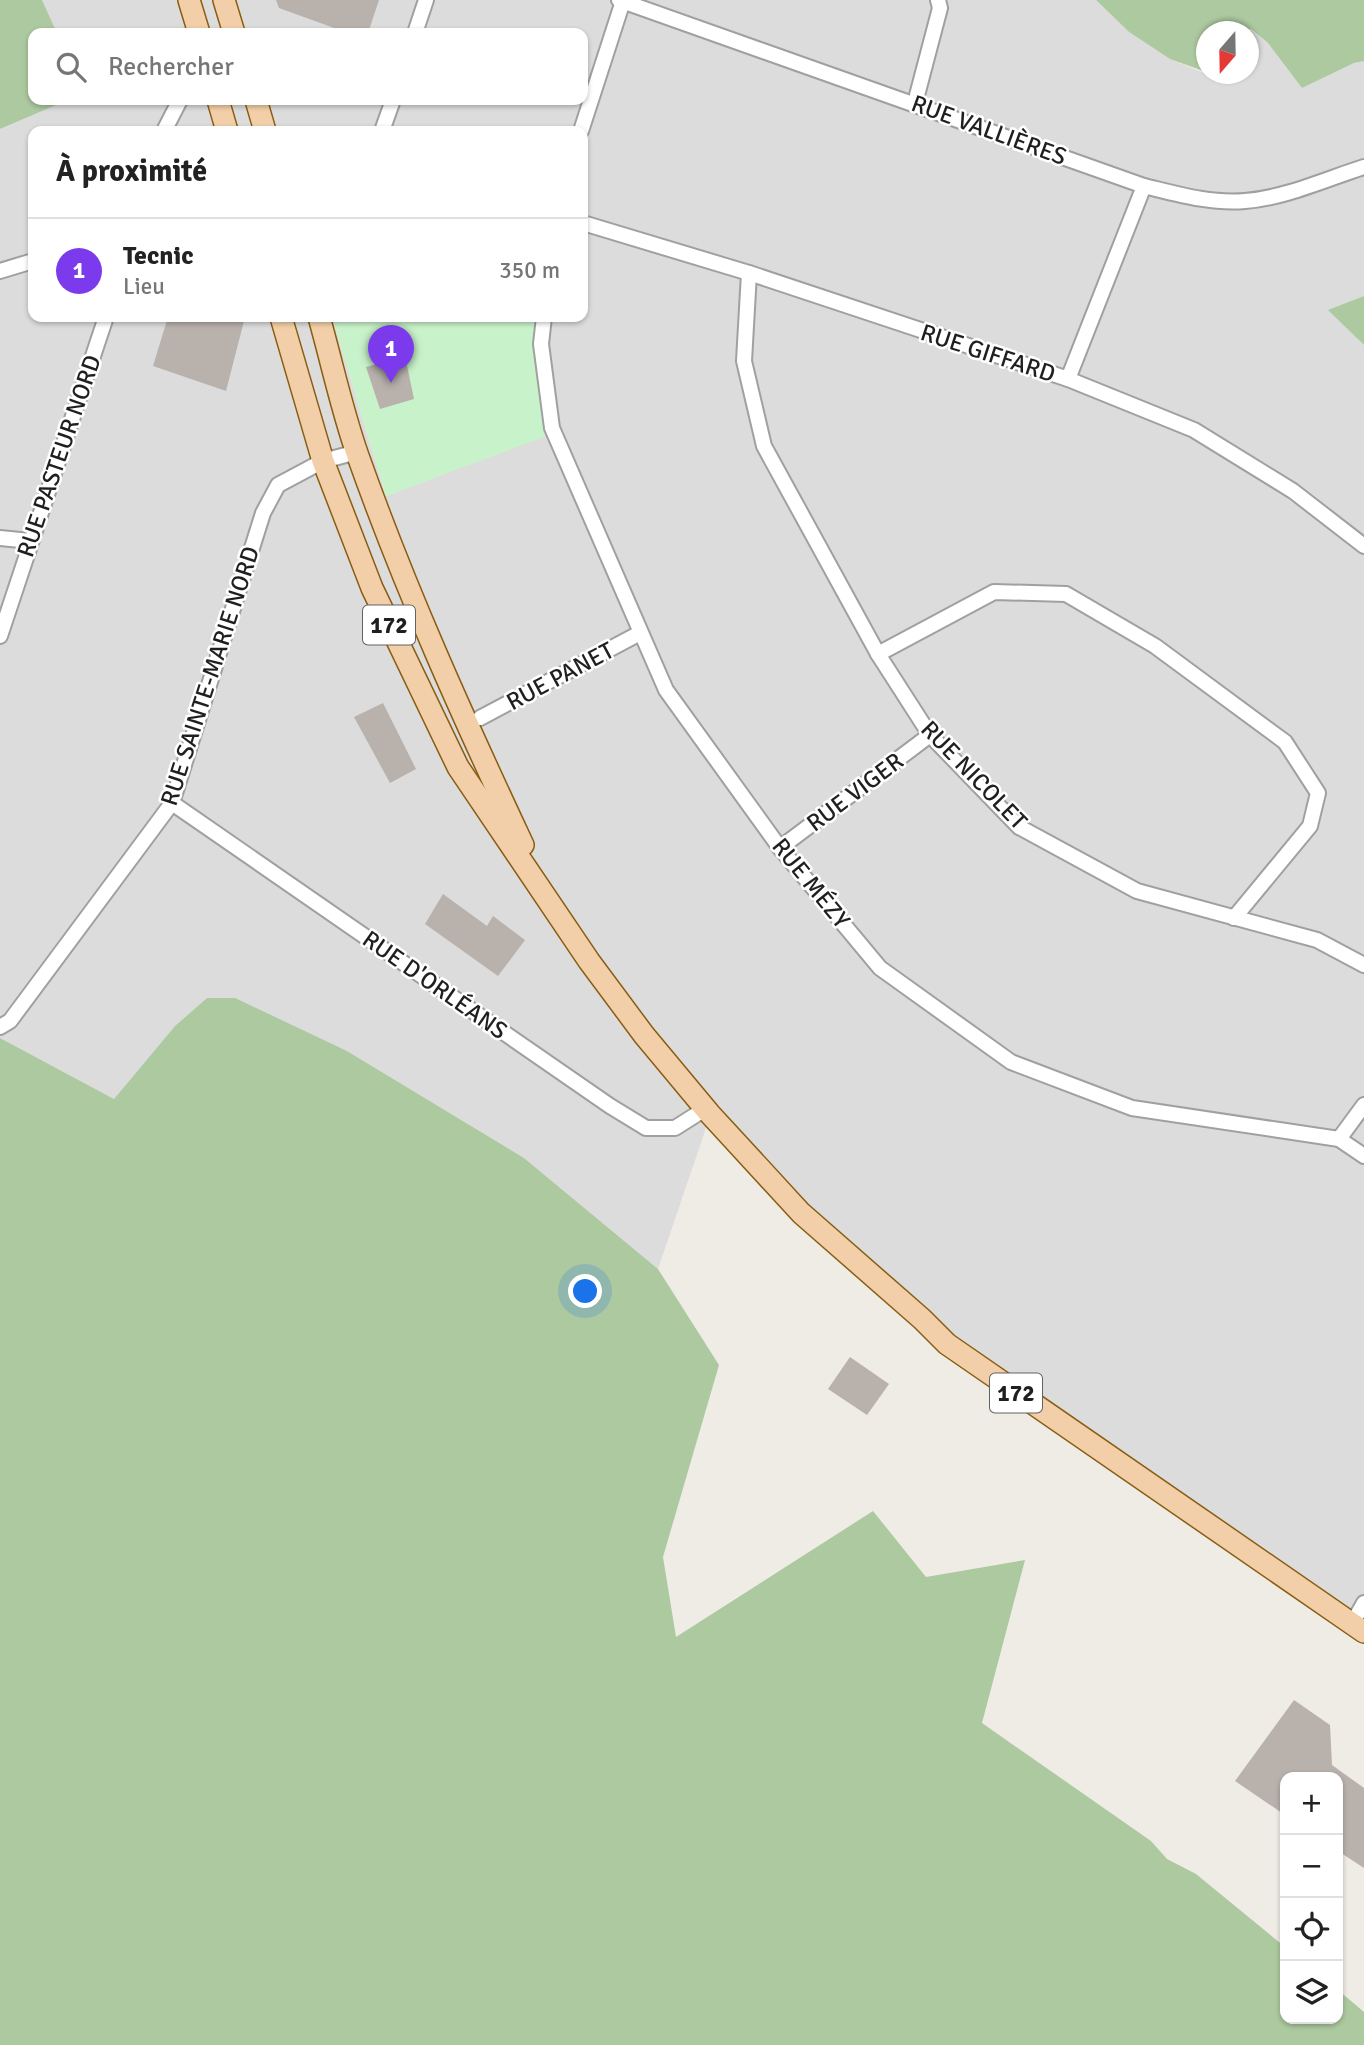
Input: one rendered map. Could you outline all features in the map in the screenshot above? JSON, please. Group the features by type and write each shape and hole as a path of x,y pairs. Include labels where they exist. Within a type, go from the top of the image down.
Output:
{"main road":[{"path":"189,0 197,28"},
{"path":"224,0 232,28"},
{"path":"219,105 226,126"},
{"path":"257,105 264,126"},
{"name":"172","path":"282,322 323,461 372,589 458,767 589,961 644,1035 705,1108 801,1213 947,1344 1358,1628"},
{"name":"172","path":"320,322 357,453 396,558 464,720 552,907"}],"street":[{"path":"417,28 426,0"},
{"path":"915,103 940,8 938,0"},
{"path":"583,126 621,1"},
{"name":"RUE VALLIÈRES","path":"621,1 643,4 1144,186 1180,195 1220,201 1246,201 1307,186 1364,167"},
{"path":"167,126 177,105"},
{"path":"384,126 391,105"},
{"path":"1068,379 1144,186"},
{"name":"RUE GIFFARD","path":"588,225 748,273 1068,379 1194,430 1293,491 1364,546"},
{"path":"0,271 28,263"},
{"name":"RUE NICOLET","path":"748,273 744,361 764,446 878,654 930,736 1019,827 1138,891 1317,940 1364,965"},
{"name":"RUE PASTEUR NORD","path":"0,636 104,322"},
{"name":"RUE MÉZY","path":"543,322 541,344 552,428 666,690 780,848 880,968 1011,1062 1132,1108 1339,1139 1364,1156"},
{"name":"RUE SAINTE-MARIE NORD","path":"0,1027 10,1021 172,803 263,513 278,485 323,461 357,453"},
{"path":"0,538 30,541"},
{"path":"878,654 994,592 1066,594 1155,646 1285,742 1318,793 1310,826 1234,918"},
{"name":"RUE PANET","path":"480,718 640,634"},
{"name":"RUE VIGER","path":"780,848 930,736"},
{"name":"RUE D'ORLÉANS","path":"172,803 610,1106 646,1128 674,1128 705,1108"},
{"path":"1339,1139 1364,1105"},
{"path":"1358,1628 1364,1602"}],"shaded area":[{"path":"42,0 1096,0 1129,32 1170,59 1196,70 1196,84 1259,84 1259,36 1268,43 1302,88 1354,63 1364,61 1364,296 1329,310 1364,345 1364,1620 956,1340 706,1128 658,1269 524,1158 347,1051 207,998 175,1026 114,1099 0,1038 0,129 56,105 588,105 588,28 55,28"}],"green space":[{"path":"0,0 42,0 55,28 28,28 28,105 56,105 0,129"},
{"path":"1096,0 1364,0 1364,61 1354,63 1302,88 1268,43 1259,36 1259,21 1196,21 1196,68 1170,59 1129,32"},
{"path":"1364,296 1364,345 1328,310"},
{"path":"334,322 545,322 540,346 540,403 551,434 386,496"},
{"path":"207,998 235,998 347,1051 524,1158 658,1269 719,1365 663,1557 676,1637 873,1511 926,1577 1025,1560 982,1723 1151,1841 1167,1859 1196,1874 1280,1943 1280,2024 1343,2024 1343,1994 1364,2012 1364,2045 0,2045 0,1038 114,1099 175,1026"}],"building":[{"path":"276,0 379,0 370,28 334,28 279,8"},
{"path":"166,322 244,322 226,391 153,366"},
{"path":"405,356 414,399 380,409 366,367"},
{"path":"383,703 416,769 390,783 354,717"},
{"path":"443,894 487,926 493,916 525,940 498,976 425,924"},
{"path":"850,1357 889,1384 867,1415 828,1389"},
{"path":"1294,1700 1330,1725 1332,1765 1342,1772 1280,1772 1280,1812 1235,1781"},
{"path":"1343,1773 1364,1788 1364,1868 1343,1854"}],"place":[{"name":"Tecnic","path":"391,383"}]}
